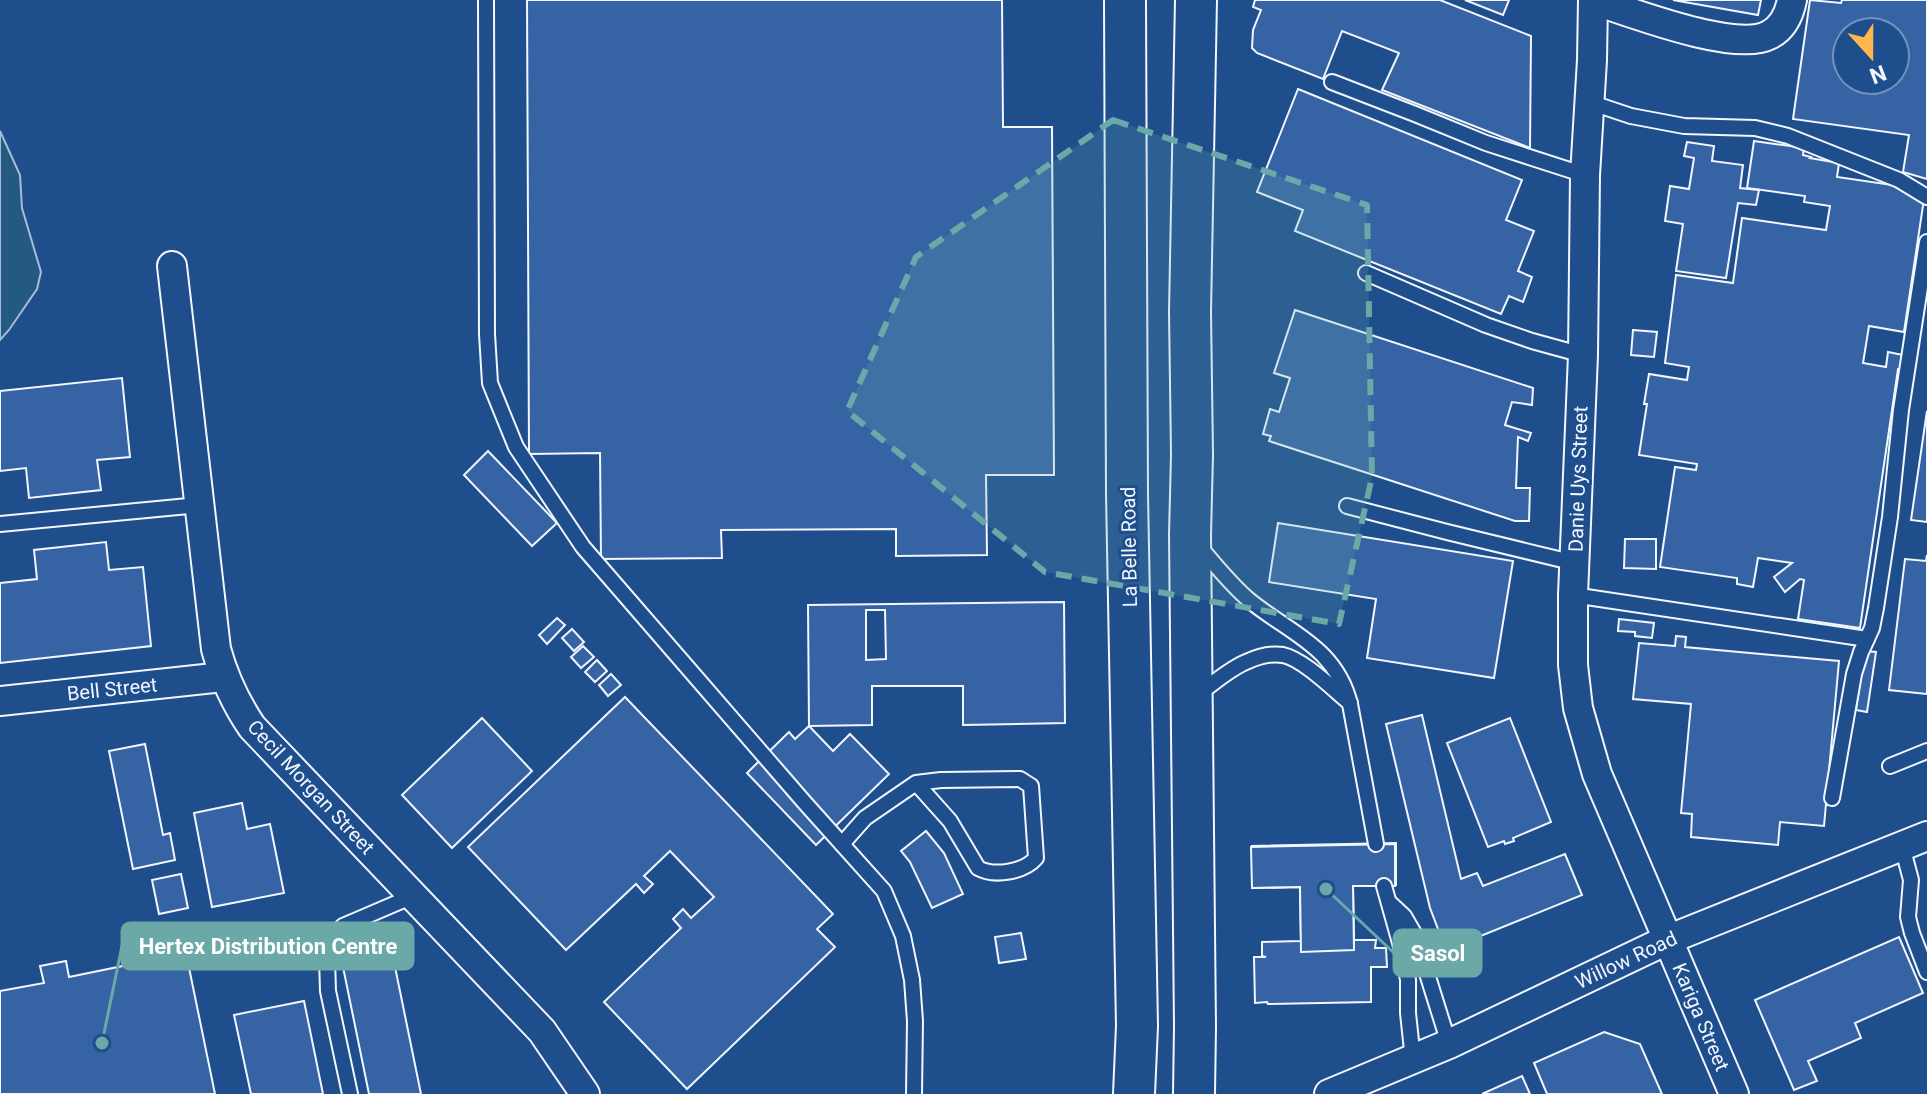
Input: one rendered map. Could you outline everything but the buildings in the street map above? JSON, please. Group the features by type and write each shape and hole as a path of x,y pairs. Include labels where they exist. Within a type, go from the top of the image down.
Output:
{"main road":[{"path":"1105,0 1105,24 1125,150"},
{"name":"La Belle Road","path":"1125,0 1127,494 1137,1026 1134,1094"},
{"path":"1194,1094 1190,312 1196,0"}],"street":[{"name":"Danie Uys Street","path":"1667,940 1597,774 1578,708 1573,665 1583,355 1585,175 1593,0 1699,34 1752,40 1768,36 1782,26 1792,0"},
{"name":"Cecil Morgan Street","path":"172,266 216,649 231,694 252,727 542,1031 585,1094"},
{"name":"Bell Street","path":"0,701 223,677"},
{"name":"Willow Road","path":"1329,1094 1449,1044 1667,940 1914,841"},
{"name":"Kariga Street","path":"1667,940 1734,1094"}],"lane":[{"path":"486,0 487,334 490,383 502,414 516,447 583,547 884,891 903,936 912,980 914,1094"},
{"path":"1332,82 1486,143 1585,175"},
{"path":"1589,102 1631,116 1684,126 1755,128 1788,136 1899,180 1927,197"},
{"path":"1832,798 1854,674 1872,628 1927,242"},
{"path":"1366,273 1486,325 1583,355"},
{"path":"0,524 199,505"},
{"path":"1347,506 1575,563"},
{"path":"1190,535 1248,599 1320,652 1340,675 1350,704 1376,844"},
{"path":"1573,595 1867,639"},
{"path":"1192,698 1245,662 1268,655 1281,655 1318,676 1350,704"},
{"path":"1890,766 1927,751"},
{"path":"842,844 872,813 916,783 1020,779 1031,786 1036,858 1025,867 1011,871 984,872 978,868 950,821 916,783"},
{"path":"1914,841 1908,917 1927,972"},
{"path":"1384,886 1408,980 1413,1060"},
{"path":"350,1094 328,991 327,958 331,939 343,926 413,896"},
{"path":"1388,901 1404,916 1415,935 1449,1044"}],"highlighted area":[{"path":"1113,120 1367,205 1372,477 1339,624 1045,572 847,411 916,257"}],"shaded area":[{"path":"0,131 20,175 22,208 41,272 37,289 0,340"}],"place":[{"name":"Sasol","path":"1326,889"},
{"name":"Hertex Distribution Centre","path":"102,1043"}]}
